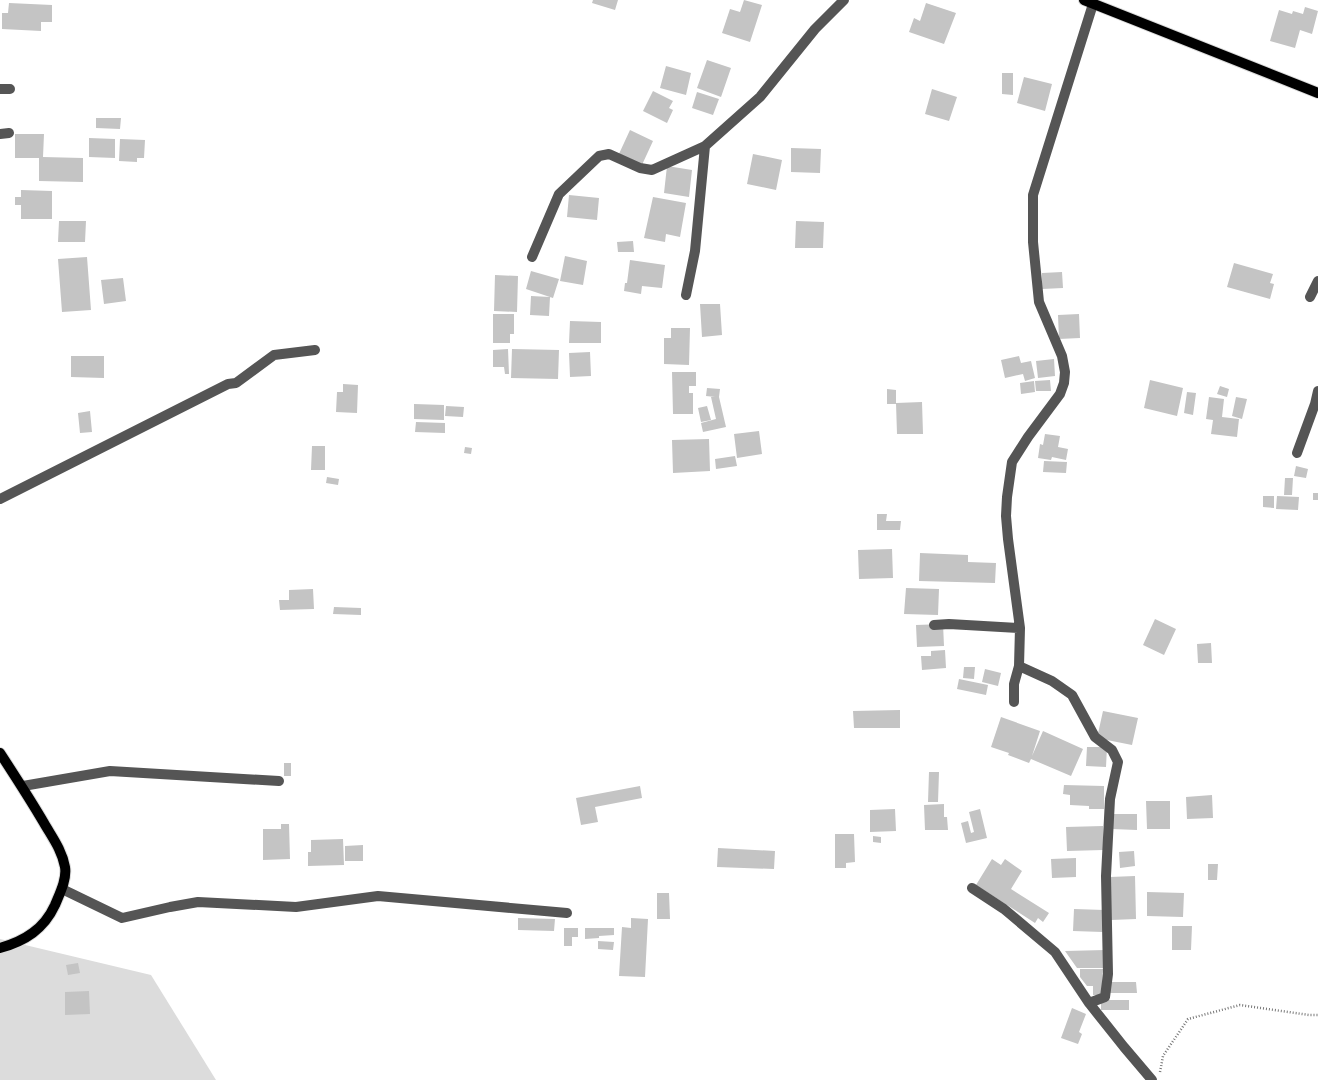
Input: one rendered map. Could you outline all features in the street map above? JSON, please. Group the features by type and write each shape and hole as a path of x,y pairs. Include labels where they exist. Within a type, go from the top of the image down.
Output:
{"main road":[{"path":"1088,2 1318,93"},
{"path":"0,753 22,786 59,848 65,868 62,889 51,913 35,933 16,943 0,948"}],"street":[{"path":"532,257 559,194 599,156 609,154 640,168 652,170 705,146 760,97 815,29 844,0"},
{"path":"1014,702 1014,684 1019,666 1020,628 1006,516 1007,496 1012,462 1028,437 1060,394 1064,383 1065,372 1062,356 1039,302 1032,242 1033,195 1088,2"},
{"path":"686,295 695,251 705,146"},
{"path":"1310,297 1318,281"},
{"path":"0,499 228,384 236,383 274,355 315,350"},
{"path":"1297,453 1315,404 1318,391"},
{"path":"934,625 949,624 1020,628"},
{"path":"1019,666 1052,681 1072,695 1094,737 1112,750 1118,762 1110,799 1106,876 1108,974 1105,997 1089,1003"},
{"path":"22,786 110,771 279,781"},
{"path":"972,888 1004,909 1055,952 1089,1003 1156,1077"},
{"path":"62,889 122,918 198,902 296,907 378,896 567,913"}],"path":[{"path":"1156,1077 1163,1056 1188,1018 1240,1005 1318,1015"}],"shaded area":[{"path":"0,939 151,975 216,1080 0,1080"}],"building":[{"path":"593,0 618,0 615,10 592,3"},
{"path":"744,0 762,5 750,42 722,33 730,9 740,12"},
{"path":"9,3 52,5 52,22 41,22 41,31 2,29 2,13 8,13"},
{"path":"926,3 956,13 944,44 909,32 914,18 920,21"},
{"path":"1305,7 1318,11 1312,34 1300,30 1295,48 1270,41 1279,10 1292,14 1293,11 1303,14"},
{"path":"707,60 731,68 721,97 697,88"},
{"path":"666,66 691,73 686,95 660,88"},
{"path":"1002,73 1013,73 1013,95 1002,94"},
{"path":"1024,77 1052,84 1045,111 1017,103"},
{"path":"932,89 957,97 949,121 925,114"},
{"path":"653,91 673,101 669,108 673,110 667,123 643,111"},
{"path":"697,92 719,99 713,115 692,108"},
{"path":"96,118 121,118 120,129 96,128"},
{"path":"630,130 653,141 641,167 618,156"},
{"path":"15,134 44,134 43,157 83,158 83,182 39,181 39,158 15,158"},
{"path":"89,138 115,139 115,158 89,157"},
{"path":"120,139 145,140 144,158 137,158 137,162 119,161"},
{"path":"791,148 821,149 820,173 791,172"},
{"path":"753,154 782,160 776,190 747,184"},
{"path":"667,166 692,170 689,197 664,193"},
{"path":"21,190 52,191 52,219 21,219 21,205 15,205 15,197 21,197"},
{"path":"569,195 599,198 597,220 567,217"},
{"path":"653,197 686,203 680,237 666,234 665,242 644,238"},
{"path":"59,221 86,221 85,242 58,242"},
{"path":"796,221 824,222 823,248 795,248"},
{"path":"633,241 634,252 618,252 617,242"},
{"path":"565,256 587,261 583,285 560,281"},
{"path":"87,257 91,310 62,312 58,259"},
{"path":"630,260 665,265 662,288 642,286 641,294 624,291 625,283 627,283"},
{"path":"1234,263 1273,274 1270,283 1274,284 1270,299 1227,287"},
{"path":"531,271 559,279 553,298 526,289"},
{"path":"1062,272 1063,288 1042,289 1042,273"},
{"path":"495,275 518,276 517,312 494,311"},
{"path":"123,278 126,301 104,304 101,280"},
{"path":"531,296 550,297 549,316 530,315"},
{"path":"700,304 720,304 722,335 702,337"},
{"path":"493,314 514,314 514,334 510,334 510,343 493,343"},
{"path":"1079,314 1080,338 1059,339 1058,315"},
{"path":"570,321 601,322 601,343 569,343"},
{"path":"671,328 690,328 689,365 664,364 664,338 671,338"},
{"path":"508,349 509,374 505,374 504,367 493,367 493,350"},
{"path":"512,349 559,350 558,379 511,378"},
{"path":"590,352 591,376 570,377 569,353"},
{"path":"71,356 104,356 104,378 71,377"},
{"path":"1019,356 1021,363 1031,361 1035,378 1025,381 1023,374 1005,378 1001,360"},
{"path":"1054,359 1055,376 1038,378 1036,361"},
{"path":"672,372 696,372 696,386 689,386 689,393 693,393 693,414 673,414"},
{"path":"1050,380 1051,391 1036,391 1035,381"},
{"path":"1150,380 1183,388 1177,416 1144,408"},
{"path":"1034,381 1035,392 1021,394 1020,383"},
{"path":"343,384 358,385 357,413 336,412 337,392 343,392"},
{"path":"1220,386 1229,389 1227,397 1217,394"},
{"path":"707,388 720,389 719,397 726,427 703,432 701,423 716,419 711,397 715,397 706,396"},
{"path":"887,389 896,390 896,404 887,404"},
{"path":"1187,392 1196,393 1193,415 1184,413"},
{"path":"1209,397 1224,399 1222,417 1239,419 1237,437 1211,434 1213,420 1206,419"},
{"path":"1236,397 1247,399 1242,419 1232,416"},
{"path":"922,402 923,434 897,434 896,403"},
{"path":"414,404 444,405 444,420 414,419"},
{"path":"446,406 464,407 463,417 445,416"},
{"path":"707,406 711,420 701,422 698,408"},
{"path":"90,411 92,432 80,433 78,413"},
{"path":"416,422 445,423 445,433 415,432"},
{"path":"759,431 762,454 737,458 734,434"},
{"path":"1045,434 1060,436 1058,447 1068,449 1066,460 1052,457 1051,460 1038,458 1040,444 1043,445"},
{"path":"709,439 710,471 673,473 672,440"},
{"path":"312,446 325,446 325,470 311,470"},
{"path":"465,447 472,448 471,454 464,453"},
{"path":"735,456 737,466 716,469 715,459"},
{"path":"1044,461 1067,462 1066,473 1043,472"},
{"path":"1296,466 1308,469 1306,478 1294,476"},
{"path":"327,477 339,479 338,485 326,483"},
{"path":"1285,478 1293,478 1292,495 1284,495"},
{"path":"1313,493 1318,493 1318,500 1313,500"},
{"path":"1263,496 1274,496 1274,508 1263,507"},
{"path":"1277,496 1299,497 1298,510 1276,509"},
{"path":"877,514 887,514 886,521 901,521 900,530 877,530"},
{"path":"892,549 893,578 859,579 858,550"},
{"path":"920,553 968,555 968,562 996,563 995,583 919,581"},
{"path":"906,588 939,589 938,615 904,614"},
{"path":"313,589 314,609 280,610 279,600 289,600 289,590"},
{"path":"334,607 361,608 361,615 333,614"},
{"path":"1155,619 1176,629 1164,655 1143,645"},
{"path":"943,624 944,646 917,647 916,625"},
{"path":"1211,643 1212,663 1198,663 1197,644"},
{"path":"945,650 946,668 922,670 921,656 931,656 931,651"},
{"path":"964,667 975,667 974,679 963,678"},
{"path":"985,669 1001,673 998,686 982,682"},
{"path":"959,679 988,685 986,695 957,689"},
{"path":"900,710 900,728 854,728 853,711"},
{"path":"1103,711 1138,718 1132,745 1097,738"},
{"path":"1001,717 1040,731 1032,756 1043,731 1083,749 1071,776 1031,759 1029,763 1008,755 1009,753 991,747"},
{"path":"1087,747 1107,747 1106,767 1086,766"},
{"path":"284,763 291,763 291,776 284,776"},
{"path":"929,772 939,772 938,802 928,802"},
{"path":"1064,785 1104,786 1104,809 1089,809 1089,806 1070,805 1070,795 1063,794"},
{"path":"640,786 642,798 595,807 598,822 581,825 576,798"},
{"path":"1212,795 1213,818 1187,819 1186,797"},
{"path":"1146,801 1170,801 1170,829 1147,829"},
{"path":"944,804 944,817 947,817 948,830 925,830 924,805"},
{"path":"895,809 896,831 870,832 870,810"},
{"path":"980,809 987,838 966,843 961,823 968,821 971,833 974,832 969,812"},
{"path":"1112,814 1137,814 1137,830 1112,829"},
{"path":"281,824 289,824 290,859 263,860 263,829 281,829"},
{"path":"1103,826 1103,850 1067,851 1066,827"},
{"path":"835,834 854,834 855,862 846,863 846,868 835,868"},
{"path":"873,836 881,837 881,843 873,842"},
{"path":"343,839 344,865 308,866 308,852 311,852 311,840"},
{"path":"363,845 363,861 345,861 345,846"},
{"path":"718,848 775,851 774,869 717,867"},
{"path":"1134,851 1135,866 1120,868 1119,852"},
{"path":"1076,858 1076,877 1052,878 1051,859"},
{"path":"992,859 1001,865 1005,859 1022,871 1011,889 1049,913 1043,922 1038,918 1035,923 976,885"},
{"path":"1208,864 1218,864 1217,880 1208,880"},
{"path":"1135,876 1136,919 1111,920 1110,877"},
{"path":"1147,892 1184,893 1183,917 1147,916"},
{"path":"657,893 669,893 670,919 657,919"},
{"path":"1074,909 1104,910 1103,932 1073,931"},
{"path":"518,918 555,919 554,931 518,930"},
{"path":"631,918 648,919 645,977 619,976 622,927 631,928"},
{"path":"1172,926 1192,926 1191,950 1172,950"},
{"path":"564,928 578,928 578,937 572,937 572,946 564,946"},
{"path":"585,928 614,928 614,935 585,939"},
{"path":"598,941 614,942 613,950 598,949"},
{"path":"1105,950 1105,968 1077,968 1065,951"},
{"path":"78,963 80,973 68,975 66,965"},
{"path":"1080,969 1103,969 1102,995 1093,995 1093,986 1087,986 1080,977"},
{"path":"1109,982 1136,982 1137,993 1110,993"},
{"path":"89,991 90,1014 65,1015 65,992"},
{"path":"1101,1000 1129,1000 1129,1010 1101,1010"},
{"path":"1072,1008 1086,1014 1079,1032 1082,1034 1078,1044 1061,1038"}]}
